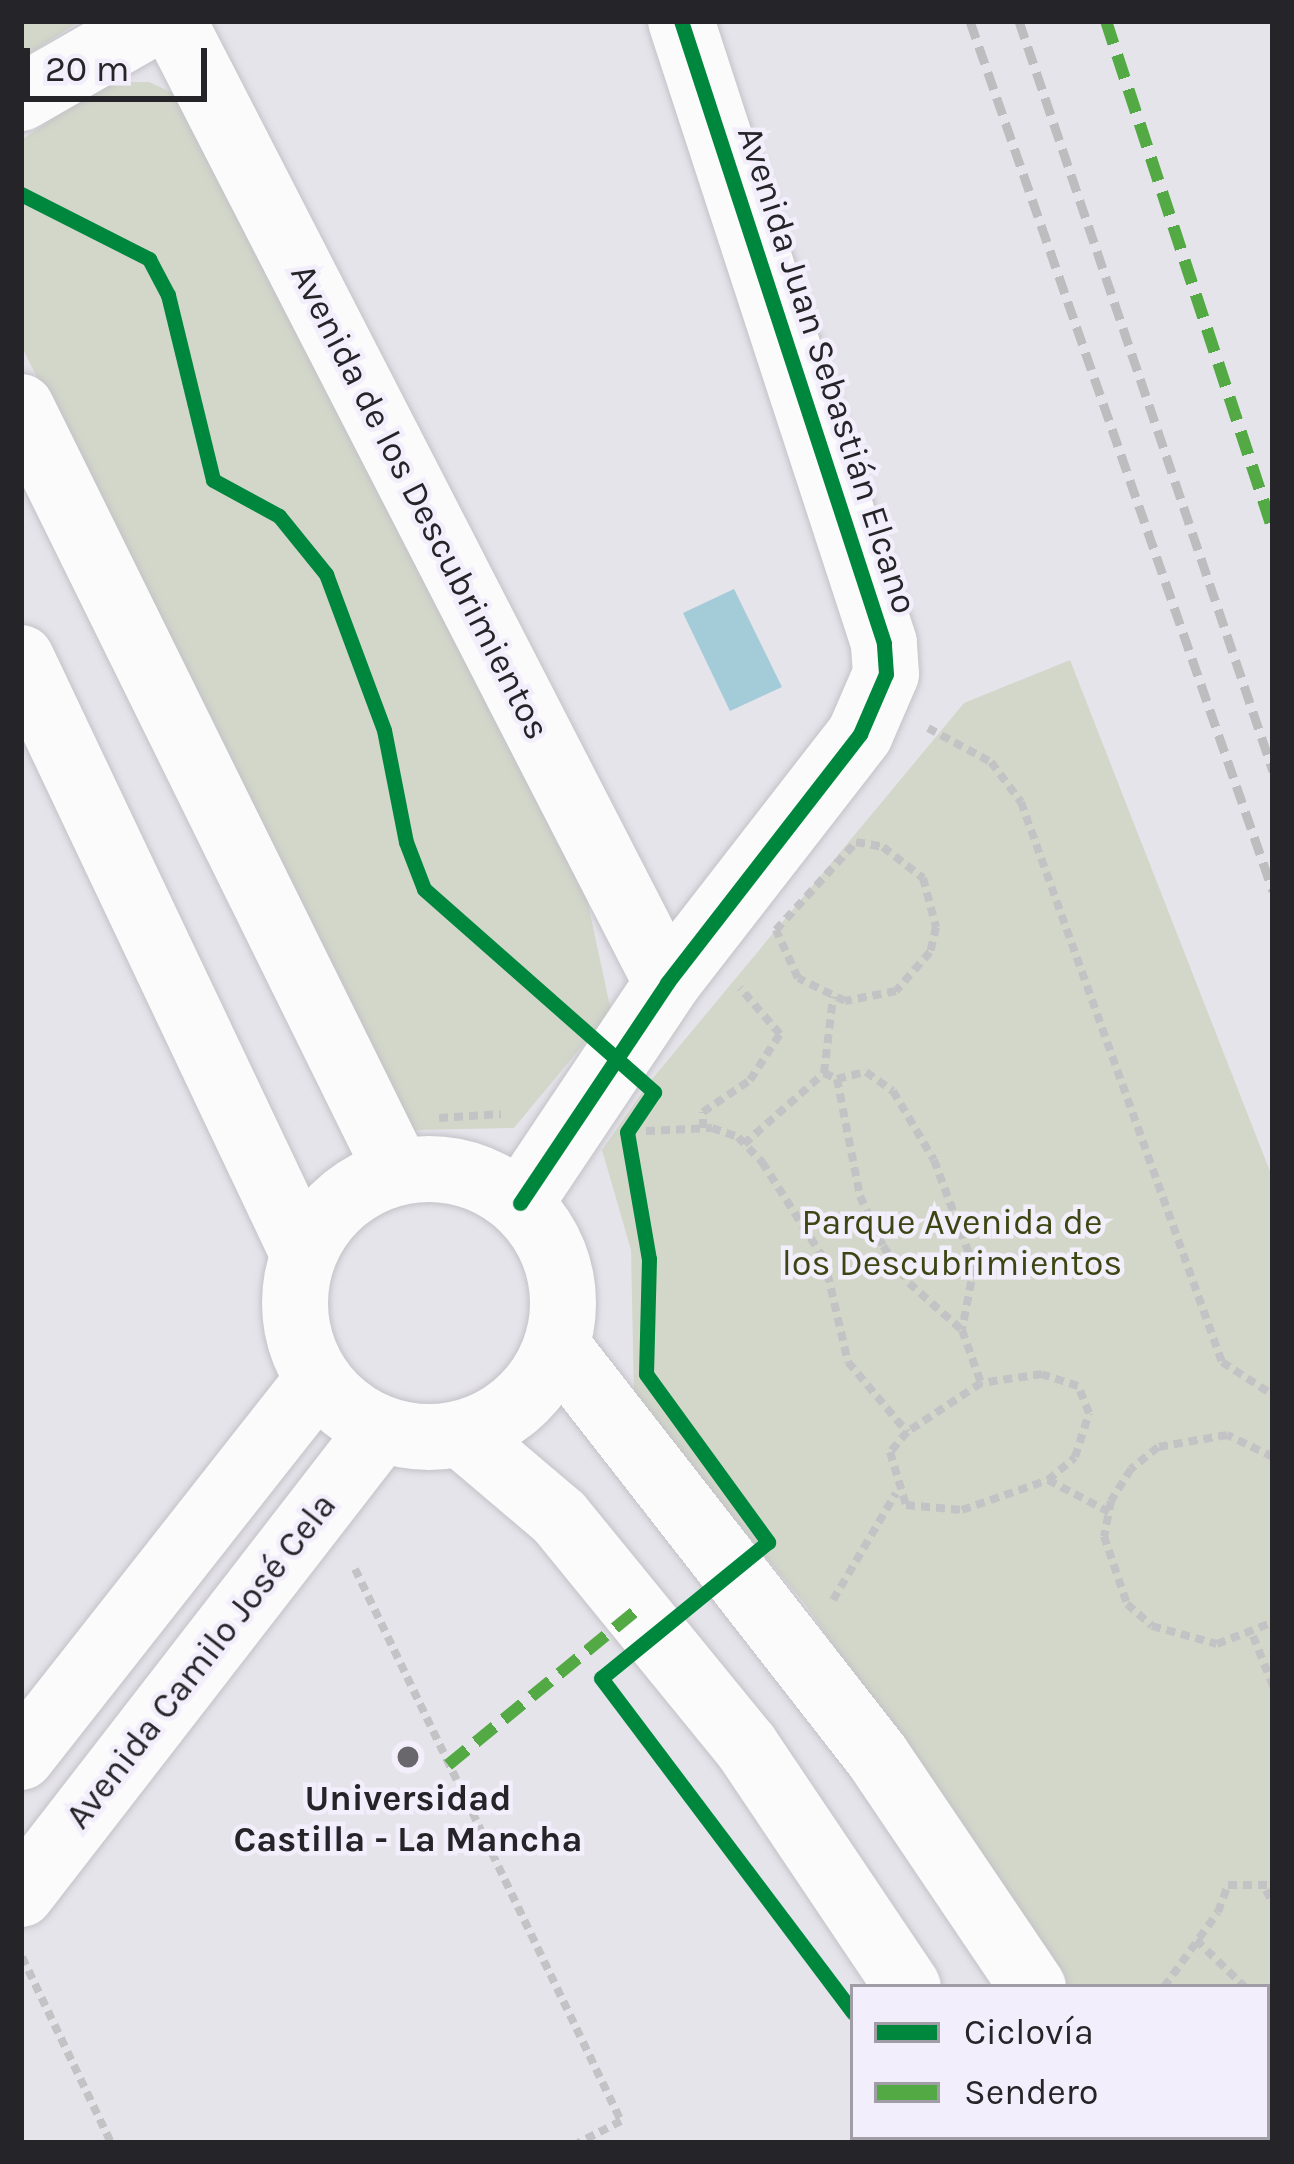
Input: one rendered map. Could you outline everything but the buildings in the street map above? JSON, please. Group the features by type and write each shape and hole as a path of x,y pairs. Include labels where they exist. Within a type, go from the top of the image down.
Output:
{"street":[{"path":"21,98 154,21"},
{"name":"Avenida de los Descubrimientos","path":"173,21 680,966"},
{"name":"Avenida Juan Sebastián Elcano","path":"520,1202 680,966 875,707 884,643 681,21"},
{"path":"21,407 411,1145 441,1169 483,1179 520,1202 560,1269 557,1346 536,1385 503,1416 461,1434 380,1429 318,1380 298,1340 294,1297 303,1252 325,1216 411,1145"},
{"path":"21,658 303,1252"},
{"path":"557,1346 877,1756 1031,1984"},
{"path":"21,1757 318,1380"},
{"name":"Avenida Camilo José Cela","path":"21,1894 380,1429"},
{"path":"461,1434 559,1517 746,1746 906,1984"}],"path":[{"path":"875,707 964,742 1021,802 1222,1362 1273,1395"},
{"path":"856,842 883,847 922,878 936,927 931,952 896,991 872,1000 833,997 798,978 776,930 856,842"},
{"path":"680,966 770,1015 780,1034 750,1080 703,1112 703,1128"},
{"path":"744,1144 824,1073 833,997"},
{"path":"619,1058 654,1092 629,1141"},
{"path":"824,1073 837,1079 866,1072 893,1091 934,1160 974,1267 962,1330 981,1383"},
{"path":"837,1079 860,1196 884,1246 925,1300 962,1330"},
{"path":"411,1145 499,1116 511,1101"},
{"path":"629,1141 703,1128 744,1144 824,1259 848,1362 907,1432"},
{"path":"1042,1374 1078,1386 1086,1398 1089,1431 1048,1480 1007,1501 962,1510 906,1505 890,1452 907,1432 981,1383 1042,1374"},
{"path":"1273,1457 1227,1436 1158,1447 1130,1469 1109,1512 1110,1571 1126,1604 1152,1626 1183,1641 1253,1636 1273,1622"},
{"path":"1048,1480 1109,1512"},
{"path":"323,1503 621,2121 578,2143"},
{"path":"1253,1636 1273,1686"},
{"path":"1166,1984 1228,1885 1245,1880 1269,1888 1273,1904"},
{"path":"1196,1940 1242,1984"},
{"path":"21,1956 111,2143"}],"green space":[{"path":"21,21 80,21 21,59"},
{"path":"108,82 149,82 175,94 587,899 611,1011 514,1128 414,1130 399,1109 21,345 21,140"},
{"name":"Parque Avenida de los Descubrimientos","path":"1070,660 1273,1179 1273,2143 1218,2140 1270,2140 1270,1984 1066,1984 805,1604 634,1399 631,1250 602,1150 648,1084 964,703"}],"water":[{"path":"734,589 782,687 730,711 683,613"}],"railway":[{"path":"970,21 1273,891"},
{"path":"1019,21 1273,771"}],"marked path":[{"path":"1106,21 1273,530"},
{"path":"448,1765 634,1612"}],"cycle path":[{"path":"520,1203 667,983 860,734 886,674 884,643 681,21"},
{"path":"21,194 149,259 168,295 213,480 279,516 326,574 384,730 406,842 424,889 654,1092 627,1132 649,1259 646,1374 768,1542 601,1678 850,2009"}],"place":[{"name":"Universidad Castilla - La Mancha","path":"408,1757"}]}
